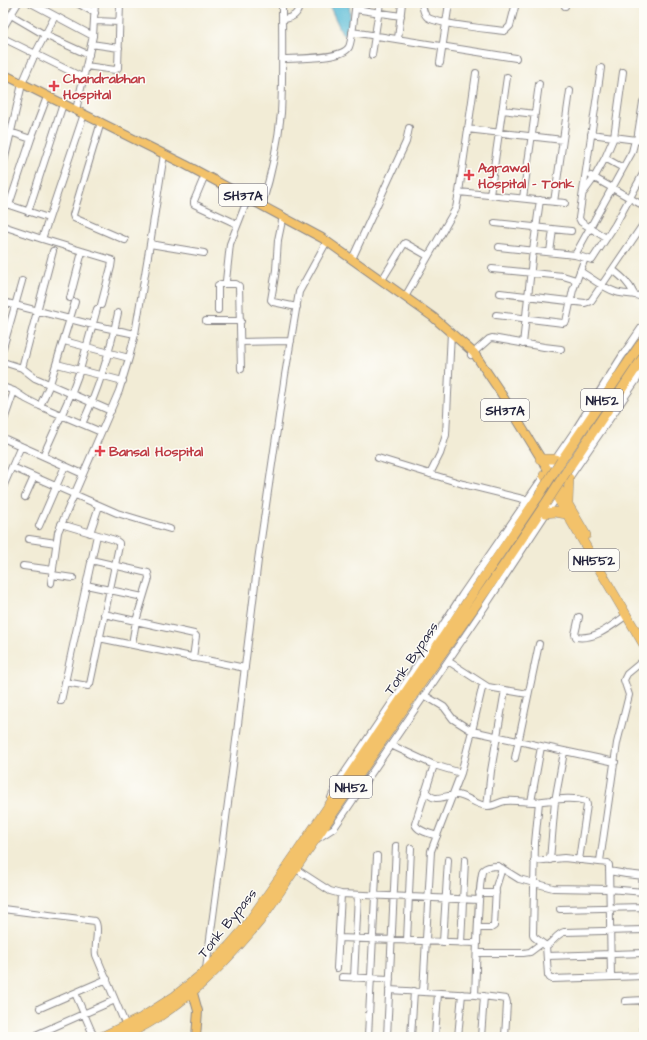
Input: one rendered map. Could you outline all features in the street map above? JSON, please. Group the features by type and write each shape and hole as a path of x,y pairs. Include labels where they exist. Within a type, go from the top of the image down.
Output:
{"highway":[{"name":"Tonk Bypass","path":"192,988 206,970 243,930 542,500 558,460 644,339"},
{"name":"NH52","path":"101,1037 126,1026 211,976 234,952 260,921 426,676 506,562 542,500 570,466 644,356"},
{"path":"540,459 558,460"},
{"name":"NH552","path":"546,472 567,509 644,633"},
{"path":"546,513 567,509 569,478"},
{"name":"NH552","path":"567,509 626,616 644,645"},
{"name":"NH52","path":"121,1037 163,1014 192,988"}],"main road":[{"name":"SH37A","path":"3,74 101,122 283,216 327,241 433,317 465,346 499,390 540,459 546,472"},
{"name":"SH37A","path":"472,354 546,472"},
{"path":"192,988 198,1011 196,1037"}],"street":[{"path":"3,28 18,3"},
{"path":"31,3 41,5 55,16 93,36"},
{"path":"77,3 95,13"},
{"path":"42,239 80,112 86,66 93,36 96,3"},
{"path":"86,66 117,70 120,3"},
{"path":"262,206 275,153 281,113 282,3"},
{"path":"282,20 298,13 299,3"},
{"path":"372,55 380,3"},
{"path":"398,39 402,3"},
{"path":"422,3 423,12 427,17 446,23 506,30 510,26 516,3"},
{"path":"440,63 449,3"},
{"path":"282,59 328,56 344,52 350,44 355,6 401,16"},
{"path":"10,15 45,35 89,55"},
{"path":"3,166 22,84 35,54 55,16"},
{"path":"95,21 119,22"},
{"path":"352,32 516,58"},
{"path":"3,38 84,78"},
{"path":"91,44 119,48"},
{"path":"601,68 579,220 606,238"},
{"path":"583,193 594,178 614,137 623,72"},
{"path":"405,297 456,208 476,73"},
{"path":"490,195 506,77"},
{"path":"523,198 539,84"},
{"path":"554,202 570,91"},
{"path":"47,96 6,204 48,218"},
{"path":"575,255 639,141 643,102"},
{"path":"28,212 63,104"},
{"path":"502,110 535,114"},
{"path":"101,122 73,215 74,218 125,240"},
{"path":"352,259 406,142 409,128"},
{"path":"467,128 563,140"},
{"path":"10,132 31,139"},
{"path":"591,134 639,141"},
{"path":"51,583 56,544 61,524 123,381 135,334 164,154"},
{"path":"605,158 623,168"},
{"path":"499,247 575,255 592,260 594,259 644,172"},
{"path":"586,174 631,197 644,206"},
{"path":"205,175 194,204 237,224"},
{"path":"459,192 564,203"},
{"path":"226,284 228,249 248,198"},
{"path":"523,344 529,296 532,250 540,200"},
{"path":"283,216 278,236 276,270 271,300 273,302 297,307"},
{"path":"496,223 571,231"},
{"path":"500,293 570,300 585,303 591,302 644,223"},
{"path":"3,226 82,252 112,260 80,370 62,416 43,456"},
{"path":"550,252 552,230"},
{"path":"638,234 644,238"},
{"path":"206,970 258,560 299,292 327,241"},
{"path":"382,280 405,243 428,256"},
{"path":"150,244 204,253"},
{"path":"22,368 53,251"},
{"path":"40,406 57,364 70,319 82,252"},
{"path":"496,316 563,323 566,322 570,300 585,258"},
{"path":"492,269 563,276 576,280"},
{"path":"580,270 602,286 616,292 634,294 644,298"},
{"path":"613,270 630,286 634,294"},
{"path":"3,348 22,281"},
{"path":"218,310 218,286 221,284 236,284 239,286 241,369"},
{"path":"3,302 135,334"},
{"path":"82,424 93,403 102,376 118,313"},
{"path":"206,321 241,321"},
{"path":"329,805 332,793 337,784 546,472 558,460 574,432 644,324"},
{"path":"430,474 440,454 446,434 451,332"},
{"path":"472,354 492,338 544,348 561,349"},
{"path":"64,341 129,358"},
{"path":"241,342 291,341"},
{"path":"3,362 22,368 30,374 50,384 111,411"},
{"path":"57,364 123,381"},
{"path":"316,840 334,828 484,608 558,494 644,369"},
{"path":"3,387 14,391 40,406 101,432"},
{"path":"3,423 14,391"},
{"path":"3,438 83,474"},
{"path":"3,487 21,446"},
{"path":"378,458 463,484 527,500"},
{"path":"39,526 65,466"},
{"path":"12,467 99,506 170,529"},
{"path":"25,497 34,477"},
{"path":"61,701 91,560 93,534 99,506"},
{"path":"61,524 115,540 119,543 89,686 64,682"},
{"path":"29,539 56,544"},
{"path":"91,560 148,573 149,578 136,621 132,644"},
{"path":"24,566 73,578"},
{"path":"86,585 143,597"},
{"path":"104,614 196,635 194,658"},
{"path":"579,617 575,634 576,637 579,638 601,634 626,616"},
{"path":"99,638 245,668"},
{"path":"514,758 539,644"},
{"path":"600,861 617,743 629,695 624,677 644,660"},
{"path":"448,661 483,684 494,688 528,694"},
{"path":"423,992 431,851 461,773 483,684"},
{"path":"486,806 505,690"},
{"path":"424,695 444,706 453,719 472,731 615,762"},
{"path":"391,745 434,765 461,773"},
{"path":"531,802 541,747"},
{"path":"550,860 555,801 564,752"},
{"path":"434,765 415,826 420,830 437,836"},
{"path":"425,791 429,796 434,798 458,795 486,806 508,801 539,802 569,799 582,800 587,803 579,860"},
{"path":"539,802 534,861 533,934 534,937 544,945 547,956 548,975 552,979 644,976"},
{"path":"387,1037 396,846"},
{"path":"407,941 411,848"},
{"path":"368,1036 377,856"},
{"path":"534,861 564,858 608,863 611,977"},
{"path":"443,942 448,860"},
{"path":"461,943 465,860"},
{"path":"475,995 479,900 483,871 493,866 498,866 514,877 553,888 609,889 643,892"},
{"path":"478,928 491,928 494,926 496,885 502,868"},
{"path":"296,869 330,891 341,894 479,900"},
{"path":"609,871 643,876 644,919"},
{"path":"480,893 496,893"},
{"path":"337,968 341,894"},
{"path":"354,978 358,895"},
{"path":"560,909 644,907"},
{"path":"3,909 95,921 97,924 95,943 96,955 126,1026"},
{"path":"477,953 530,952 551,943 560,933 564,932 644,930"},
{"path":"339,938 477,944"},
{"path":"547,956 644,953"},
{"path":"342,977 390,979"},
{"path":"40,1008 107,980"},
{"path":"389,990 504,998 507,1000 504,1037"},
{"path":"411,1037 414,991"},
{"path":"75,993 94,1037"},
{"path":"435,1037 438,993"},
{"path":"458,1037 462,994"},
{"path":"481,1037 484,996"},
{"path":"36,1037 38,1034 115,1000"},
{"path":"625,1001 644,1000 644,1037"}],"water":[{"path":"305,3 349,3 350,13 348,37 342,33 330,7 307,7"}],"place":[{"name":"Chandrabhan Hospital","path":"54,86"},
{"name":"Agrawal Hospital - Tonk","path":"469,175"},
{"name":"Bansal Hospital","path":"100,451"}]}
